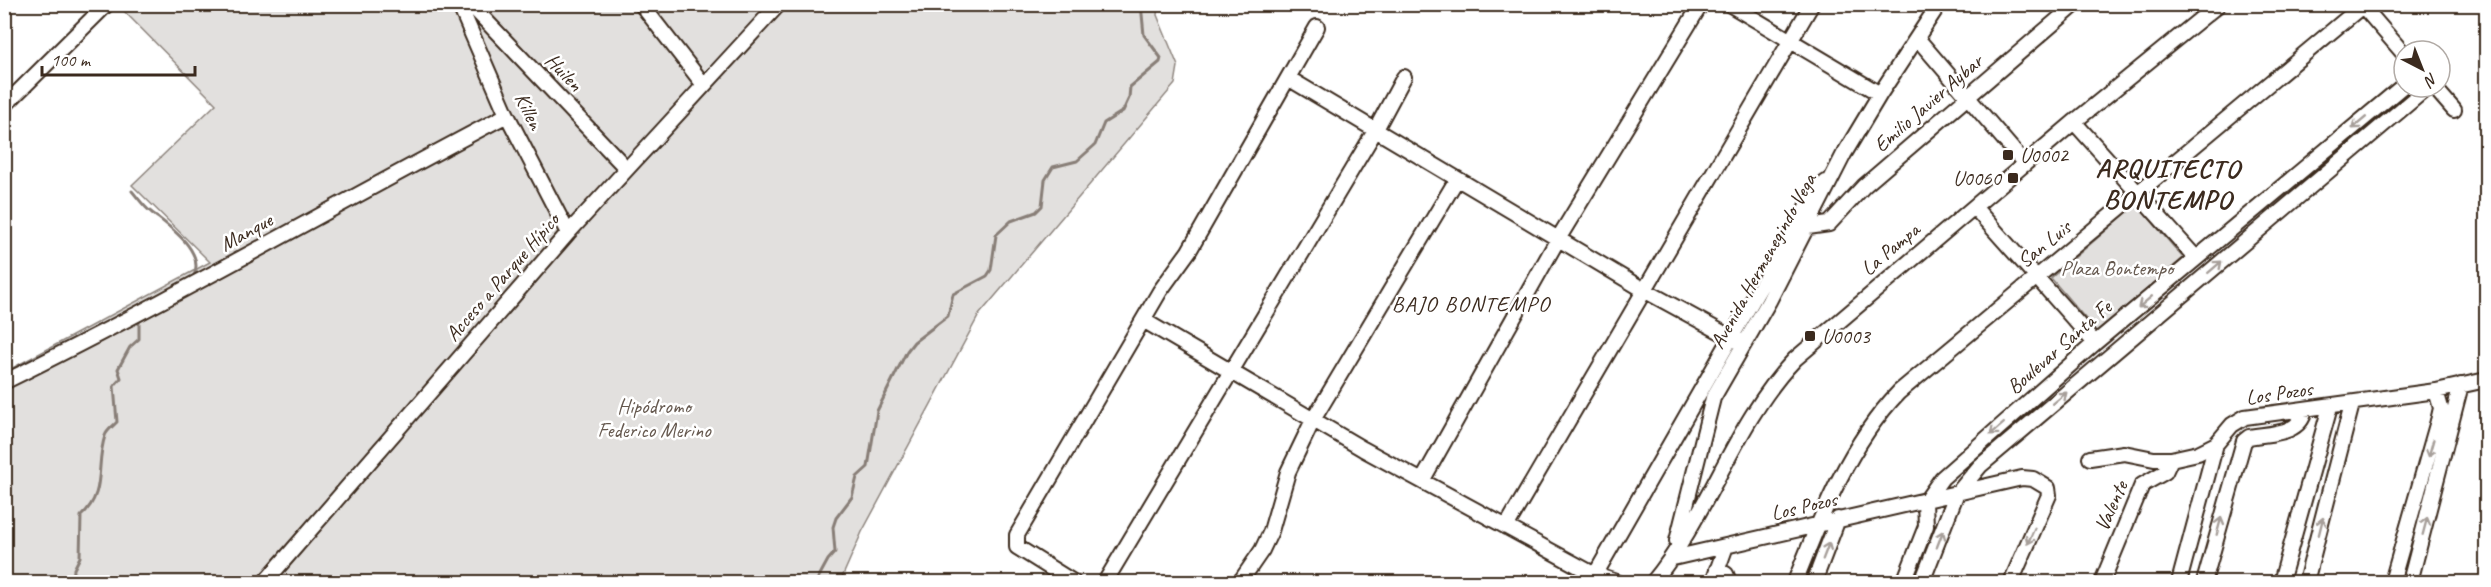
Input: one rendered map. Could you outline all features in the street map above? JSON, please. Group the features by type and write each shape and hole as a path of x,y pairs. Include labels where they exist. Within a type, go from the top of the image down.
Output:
{"street":[{"path":"4,106 107,4"},
{"name":"Killen","path":"459,4 507,115 568,233"},
{"name":"Huilen","path":"470,4 627,169"},
{"path":"640,4 704,85"},
{"name":"Acceso a Parque Hípico","path":"265,582 568,233 779,4"},
{"path":"1422,481 1558,239 1701,4"},
{"path":"1729,4 1880,94"},
{"path":"1506,527 1812,4"},
{"name":"Avenida Hermenegindo Vega","path":"1673,558 1710,405 1738,340 1769,302 1835,173 1880,94 1939,4"},
{"name":"Emilio Javier Aybar","path":"1808,226 1829,224 1864,186 2076,4"},
{"name":"La Pampa","path":"1653,582 1673,558 1730,455 1770,390 1787,368 2074,122 2219,4"},
{"path":"2362,5 2392,40"},
{"name":"San Luis","path":"1795,582 1818,523 1879,413 1899,392 2035,277 2139,194 2362,5"},
{"path":"1073,582 1017,547 1015,541 1143,320 1189,251 1317,27"},
{"path":"1917,38 2025,164"},
{"path":"1105,582 1229,371 1375,131 1404,77"},
{"path":"1288,78 1644,291 1738,340"},
{"name":"Boulevar Santa Fe","path":"1925,502 1942,478 2095,343 2392,95"},
{"name":"Boulevar Santa Fe","path":"1922,582 1956,495 1980,466 2414,99"},
{"path":"2444,99 2454,110"},
{"name":"Manque","path":"4,382 115,328 392,175 507,115"},
{"path":"2074,122 2196,258"},
{"path":"1595,575 1738,340 1813,195 1835,173"},
{"path":"1240,582 1262,550 1271,531 1288,472 1313,420 1457,179"},
{"path":"1974,207 2095,343"},
{"path":"1143,320 1422,481 1595,575 1617,582"},
{"name":"Los Pozos","path":"2090,458 2124,453 2154,459 2171,459 2198,453 2216,444 2232,425 2245,417 2352,404 2436,391 2487,380"},
{"path":"2410,582 2461,385"},
{"path":"2392,582 2438,421 2440,408 2436,391"},
{"path":"2306,582 2352,404"},
{"path":"2281,582 2330,407"},
{"path":"2204,582 2244,441 2249,437 2296,428 2303,420 2305,410"},
{"path":"2179,582 2216,444"},
{"name":"Valente","path":"2102,582 2142,485 2165,472 2171,459"},
{"name":"Los Pozos","path":"1673,558 1818,523 1956,495 2022,478 2033,479 2048,488 2045,503 2011,582"},
{"path":"1904,582 1926,526 1925,502"},
{"path":"1814,582 1838,519"},
{"path":"1713,582 1726,546"},
{"path":"1717,569 1726,574 1729,582"}],"green space":[{"name":"Hipódromo Federico Merino","path":"118,5 1158,5 1157,15 1178,66 1175,84 979,315 862,532 840,582 5,582 5,372 210,262 132,185 216,104"},
{"name":"Plaza Bontempo","path":"2137,204 2183,258 2097,332 2051,278"}],"waterway":[{"path":"816,582 835,552 833,527 836,518 852,497 857,477 868,467 877,411 907,351 914,342 948,316 953,294 987,276 991,270 996,235 1011,221 1036,212 1042,206 1045,180 1053,167 1077,161 1095,145 1104,123 1123,111 1129,98 1130,87 1160,62 1161,58 1144,35 1141,4"},
{"path":"132,191 146,208 176,232 191,249 196,268 193,278"},
{"path":"73,582 74,569 80,557 81,516 94,498 106,434 117,422 114,386 121,378 118,369 130,347 139,339 139,319"}],"place":[{"name":"U0002","path":"2008,155"},
{"name":"U0060","path":"2013,178"},
{"name":"U0003","path":"1810,336"}],"district":[{"name":"ARQUITECTO BONTEMPO","path":"2168,184"},
{"name":"BAJO BONTEMPO","path":"1471,303"}]}
